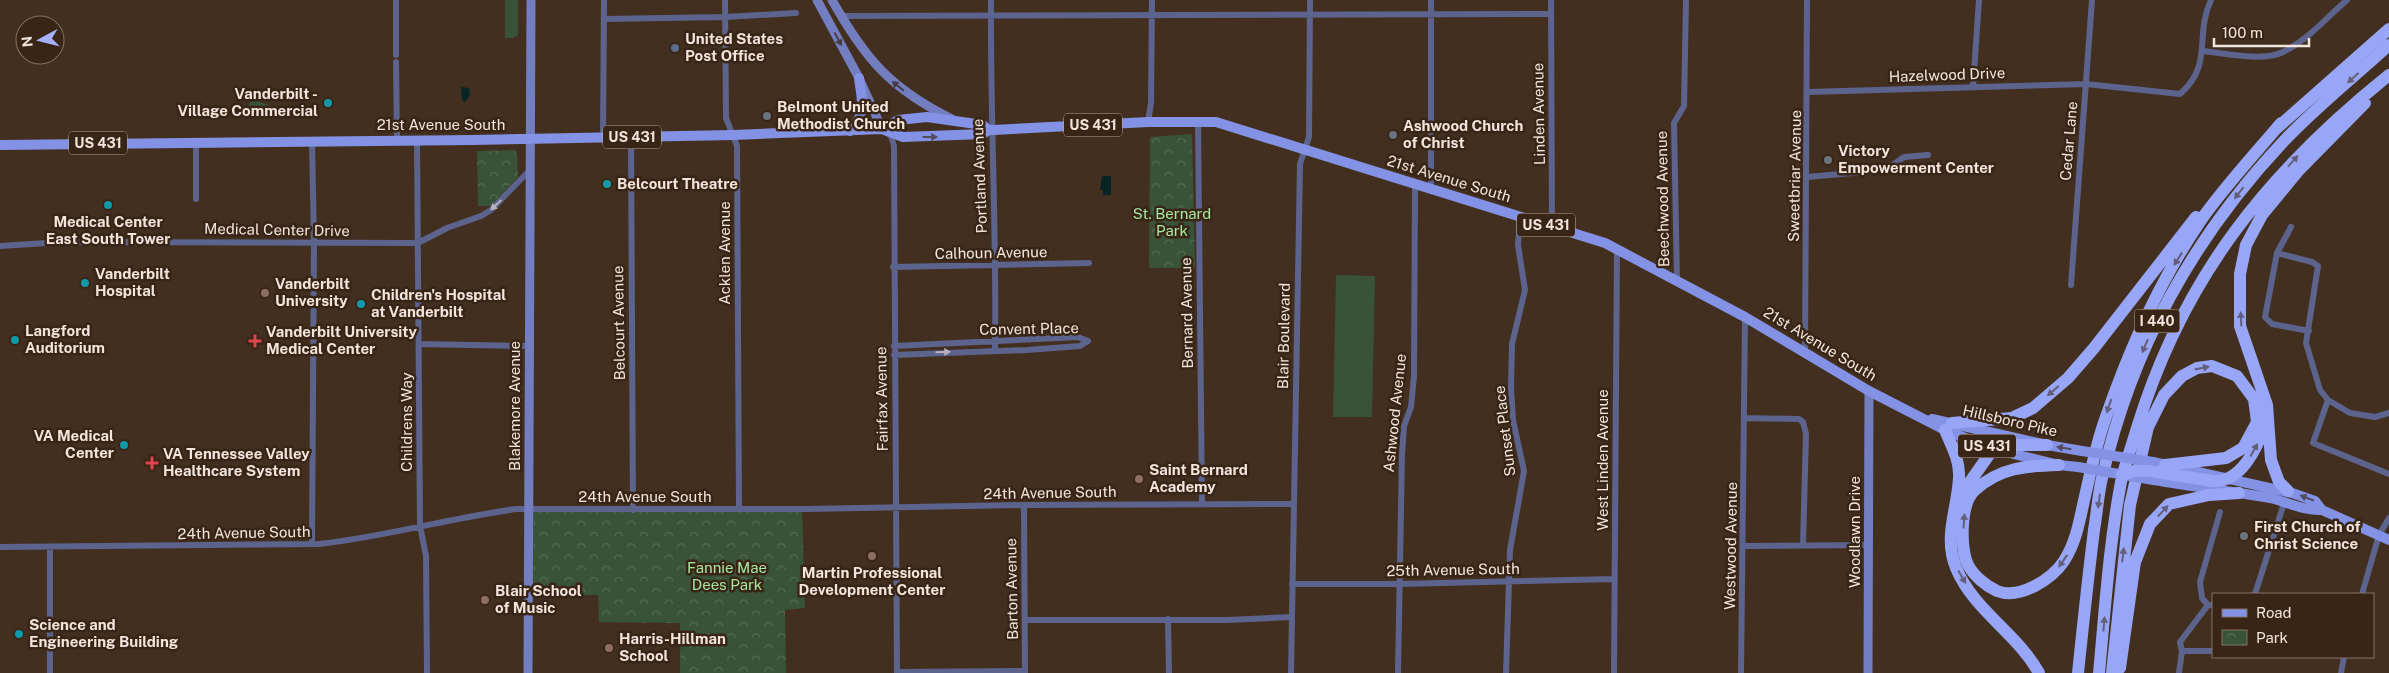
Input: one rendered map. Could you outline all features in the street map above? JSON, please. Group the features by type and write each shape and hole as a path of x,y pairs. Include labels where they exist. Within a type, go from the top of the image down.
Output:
{"highway":[{"path":"2039,673 2022,648 1984,611 1956,568 1951,550 1950,530 1956,501 1959,462 1948,426 2022,415 2068,378 2104,335 2224,181 2281,123 2389,29"},
{"name":"I 440","path":"2078,673 2101,480 2130,384 2146,342 2166,301 2194,254 2248,181 2284,140 2389,45"},
{"path":"2286,496 2271,460 2267,404 2240,326 2240,274 2246,244 2262,215 2299,170 2389,76"},
{"name":"I 440","path":"2099,673 2108,579 2121,481 2149,388 2185,308 2231,234 2259,199 2299,154 2349,107 2389,76"},
{"path":"2059,465 2021,466 1992,479 1973,492 1963,514 1963,542 1968,565 1983,583 1999,592 2022,591 2044,583 2064,561 2077,533 2101,430 2142,322 2202,220 2281,123"},
{"path":"2112,673 2130,505 2148,427 2164,395 2182,376 2197,368 2212,366 2238,376 2254,399 2257,422 2243,448 2226,458 2154,469 2134,471 2122,475"},
{"path":"2154,469 2222,482 2231,478 2251,456 2262,434 2267,416"},
{"path":"1956,501 1993,449 2003,445 2047,446"},
{"path":"2119,673 2135,562 2150,524 2169,504 2209,495 2239,493"}],"main road":[{"name":"Blakemore Avenue","path":"528,673 531,0"},
{"path":"817,0 859,78 882,129"},
{"path":"832,0 862,49 892,81 921,104 954,120"},
{"path":"850,131 857,124 862,110 859,78"},
{"name":"21st Avenue South","path":"882,129 898,120 928,118 983,125 991,130"},
{"name":"21st Avenue South","path":"0,145 530,139 734,135 882,129 903,137 984,134 991,130 1198,121 1239,128 1616,248 1745,317 1869,391 1919,416"},
{"name":"Woodlawn Drive","path":"1868,673 1869,391"},
{"name":"Hillsboro Pike","path":"1919,416 1948,426 2047,446 2082,451 2239,493 2286,496 2315,501 2322,510 2389,540"},
{"name":"Hillsboro Pike","path":"1948,426 1993,449 2059,465 2122,475"},
{"name":"Hillsboro Pike","path":"2231,478 2286,496"}],"street":[{"path":"396,0 396,55"},
{"path":"603,137 604,0"},
{"name":"Acklen Avenue","path":"725,0 726,118 737,146 739,509"},
{"name":"Portland Avenue","path":"990,0 990,106 996,266 995,351"},
{"path":"1148,122 1150,108 1152,0"},
{"name":"Blair Boulevard","path":"1291,673 1300,164 1309,137 1310,0"},
{"path":"1431,0 1431,190"},
{"name":"Linden Avenue","path":"1551,0 1552,227"},
{"name":"Beechwood Avenue","path":"1677,280 1674,123 1684,106 1686,0"},
{"name":"Sweetbriar Avenue","path":"1805,353 1808,92 1807,0"},
{"path":"1973,86 1980,0"},
{"name":"Cedar Lane","path":"2070,285 2092,0"},
{"path":"2211,0 2205,12 2202,51 2255,56 2282,53 2310,34 2346,0"},
{"path":"604,18 725,17 796,13"},
{"path":"841,16 1550,14"},
{"name":"Hazelwood Drive","path":"1808,92 2086,84 2180,94 2192,83 2198,72 2202,51"},
{"path":"396,62 397,140"},
{"name":"Bernard Avenue","path":"1198,121 1202,504"},
{"name":"Fairfax Avenue","path":"882,129 891,136 894,146 893,267 897,673"},
{"name":"Belcourt Avenue","path":"630,136 633,510"},
{"path":"312,140 314,242 312,544"},
{"name":"Childrens Way","path":"417,140 420,526 426,556 427,673"},
{"path":"196,143 196,199"},
{"path":"1807,177 1886,170 1904,157 1928,154"},
{"name":"Medical Center Drive","path":"0,246 62,242 418,243 491,210 530,170"},
{"name":"Ashwood Avenue","path":"1398,673 1404,426 1411,407 1414,376 1415,185"},
{"name":"Sunset Place","path":"1506,673 1510,550 1524,471 1513,420 1511,388 1514,332 1525,290 1518,245 1520,217"},
{"path":"2290,227 2277,253 2265,317 2272,324 2309,331"},
{"name":"West Linden Avenue","path":"1614,673 1616,248"},
{"path":"2277,253 2312,262 2318,266 2306,343 2308,355 2320,390 2328,400 2350,413 2375,417 2389,413"},
{"name":"Calhoun Avenue","path":"893,267 1089,263"},
{"name":"Westwood Avenue","path":"1741,673 1744,546 1745,317"},
{"name":"Convent Place","path":"894,346 1078,337 1088,341 1080,346 894,355"},
{"path":"419,344 528,346"},
{"path":"2328,400 2313,443 2389,474"},
{"path":"1744,418 1799,419 1803,422 1806,434 1803,546"},
{"path":"2255,593 2286,496"},
{"name":"24th Avenue South","path":"0,547 312,544 363,540 471,515 528,509 633,510 1294,504"},
{"name":"Barton Avenue","path":"1024,505 1025,672"},
{"path":"2179,673 2182,651 2180,642 2210,605 2202,598 2200,582 2220,512"},
{"path":"2362,593 2379,535 2389,518"},
{"path":"1744,546 1868,544"},
{"path":"50,547 50,673"},
{"name":"25th Avenue South","path":"1292,584 1400,584 1615,579"},
{"path":"1025,620 1291,617"},
{"path":"1168,619 1169,673"},
{"path":"2182,651 2212,651"},
{"path":"2341,673 2344,658"},
{"path":"897,673 1025,672"}],"green space":[{"path":"505,0 518,0 518,35 513,38 505,38"},
{"path":"251,99 272,106 268,118 247,111"},
{"name":"St. Bernard Park","path":"1192,134 1195,268 1149,268 1150,137"},
{"path":"515,150 517,154 518,177 491,206 478,206 477,151"},
{"path":"1336,275 1375,276 1372,417 1333,417"},
{"name":"Fannie Mae Dees Park","path":"528,509 802,509 805,608 785,610 786,673 680,673 680,623 599,622 598,595 528,595"}],"water":[{"path":"461,87 469,88 470,95 465,102 462,100"},
{"path":"1102,176 1111,176 1111,195 1103,195 1103,190 1100,190"}],"place":[{"name":"United States Post Office","path":"675,48"},
{"name":"Vanderbilt - Village Commercial","path":"328,103"},
{"name":"Belmont United Methodist Church","path":"767,116"},
{"name":"Ashwood Church of Christ","path":"1393,135"},
{"name":"Victory Empowerment Center","path":"1828,160"},
{"name":"Belcourt Theatre","path":"607,184"},
{"name":"Medical Center East South Tower","path":"108,205"},
{"name":"Vanderbilt Hospital","path":"85,283"},
{"name":"Vanderbilt University","path":"265,293"},
{"name":"Children's Hospital at Vanderbilt","path":"361,304"},
{"name":"Langford Auditorium","path":"15,340"},
{"name":"Vanderbilt University Medical Center","path":"255,341"},
{"name":"VA Medical Center","path":"124,445"},
{"name":"VA Tennessee Valley Healthcare System","path":"152,463"},
{"name":"Saint Bernard Academy","path":"1139,479"},
{"name":"First Church of Christ Science","path":"2244,536"},
{"name":"Martin Professional Development Center","path":"872,556"},
{"name":"Blair School of Music","path":"485,600"},
{"name":"Science and Engineering Building","path":"19,634"},
{"name":"Harris-Hillman School","path":"609,648"}]}
